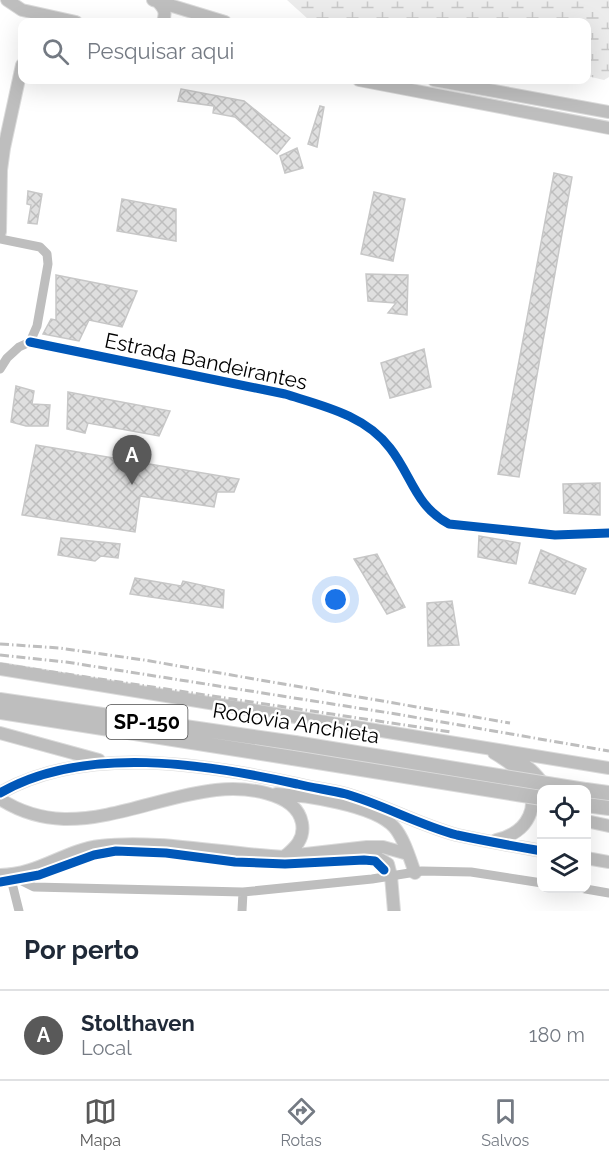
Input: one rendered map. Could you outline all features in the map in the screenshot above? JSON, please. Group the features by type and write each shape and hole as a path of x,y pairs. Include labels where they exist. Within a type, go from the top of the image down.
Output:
{"highway":[{"name":"Rodovia Anchieta","path":"0,700 295,743 555,785"},
{"name":"Rodovia Anchieta","path":"0,712 537,797"},
{"name":"Rodovia Anchieta","path":"591,791 609,793"},
{"path":"591,806 609,808"}],"main road":[{"path":"7,0 36,18"},
{"path":"156,1 164,7 165,18"},
{"path":"156,1 212,18"},
{"path":"0,232 1,170 18,83"},
{"path":"380,84 609,128"},
{"path":"456,84 609,112"},
{"path":"0,669 609,768"},
{"path":"0,734 112,763"},
{"path":"489,750 529,767 545,785"},
{"path":"489,750 522,775 530,787 532,798 532,809 524,826 508,837 492,841"},
{"path":"0,793 12,786 66,768 112,763 187,766 269,778 344,794 440,830 537,850"},
{"path":"0,799 21,810 48,818 66,819 89,817 217,790 253,790 317,799 382,816 396,828 415,873"},
{"path":"270,794 298,810 301,818 303,828 300,841 284,857"},
{"path":"591,822 609,826"},
{"path":"5,875 43,867 84,849 112,844 284,857 303,862 374,855 388,864 394,911"},
{"path":"284,857 302,853 367,847 383,847 408,854"},
{"path":"591,859 609,862"}],"street":[{"path":"0,239 44,249 48,264 37,326 30,342 19,347 7,358 0,369"},
{"name":"Estrada Bandeirantes","path":"30,342 285,394 360,420 380,435 392,450 426,507 437,518 449,524 555,535 609,533"},
{"path":"5,875 34,887 243,892 422,871 471,872 537,882"},
{"path":"5,875 19,911"},
{"path":"591,890 609,893"},
{"path":"242,911 243,892"}],"green space":[{"path":"287,0 609,0 609,77 604,80 591,77 591,18 307,18"}],"building":[{"path":"181,89 244,101 290,138 277,154 235,117 213,113 214,106 178,101"},
{"path":"320,106 324,107 317,147 308,144"},
{"path":"297,148 303,168 285,173 280,156"},
{"path":"554,173 572,177 519,477 498,474"},
{"path":"28,191 42,194 37,224 28,223 31,205 27,204"},
{"path":"374,192 405,199 393,261 361,254"},
{"path":"122,199 176,209 176,241 117,231"},
{"path":"366,274 408,275 407,315 388,313 396,303 368,301"},
{"path":"56,275 137,291 122,327 89,320 79,341 43,334 51,319 56,320"},
{"path":"424,349 431,387 390,398 381,363"},
{"path":"16,386 34,391 32,404 50,405 48,426 26,426 11,422"},
{"path":"68,392 170,411 159,436 88,423 85,433 67,429"},
{"path":"36,445 239,479 234,492 217,492 214,507 140,496 135,532 22,515"},
{"path":"600,483 600,515 564,513 563,484"},
{"path":"479,536 520,543 516,564 478,557"},
{"path":"61,538 120,544 118,558 101,556 95,561 58,555"},
{"path":"541,550 586,569 575,594 529,583"},
{"path":"377,554 405,607 387,614 354,559"},
{"path":"135,578 181,586 183,581 224,590 223,608 130,594"},
{"path":"452,601 459,645 428,646 427,603"}],"railway":[{"path":"0,644 59,648 144,660 510,723"},
{"path":"0,655 66,662 396,714 609,751"},
{"path":"0,664 451,732"}],"cycle path":[{"path":"30,342 285,394 342,413 368,427 380,437 390,448 421,499 438,517 449,524 555,535 609,533"},
{"path":"0,793 33,778 69,768 107,763 185,765 224,770 346,794 457,835 537,850"},
{"path":"0,882 39,875 94,855 116,851 166,853 235,862 285,864 364,860 375,861 384,870"}],"place":[{"name":"Stolthaven","path":"132,485"}]}
